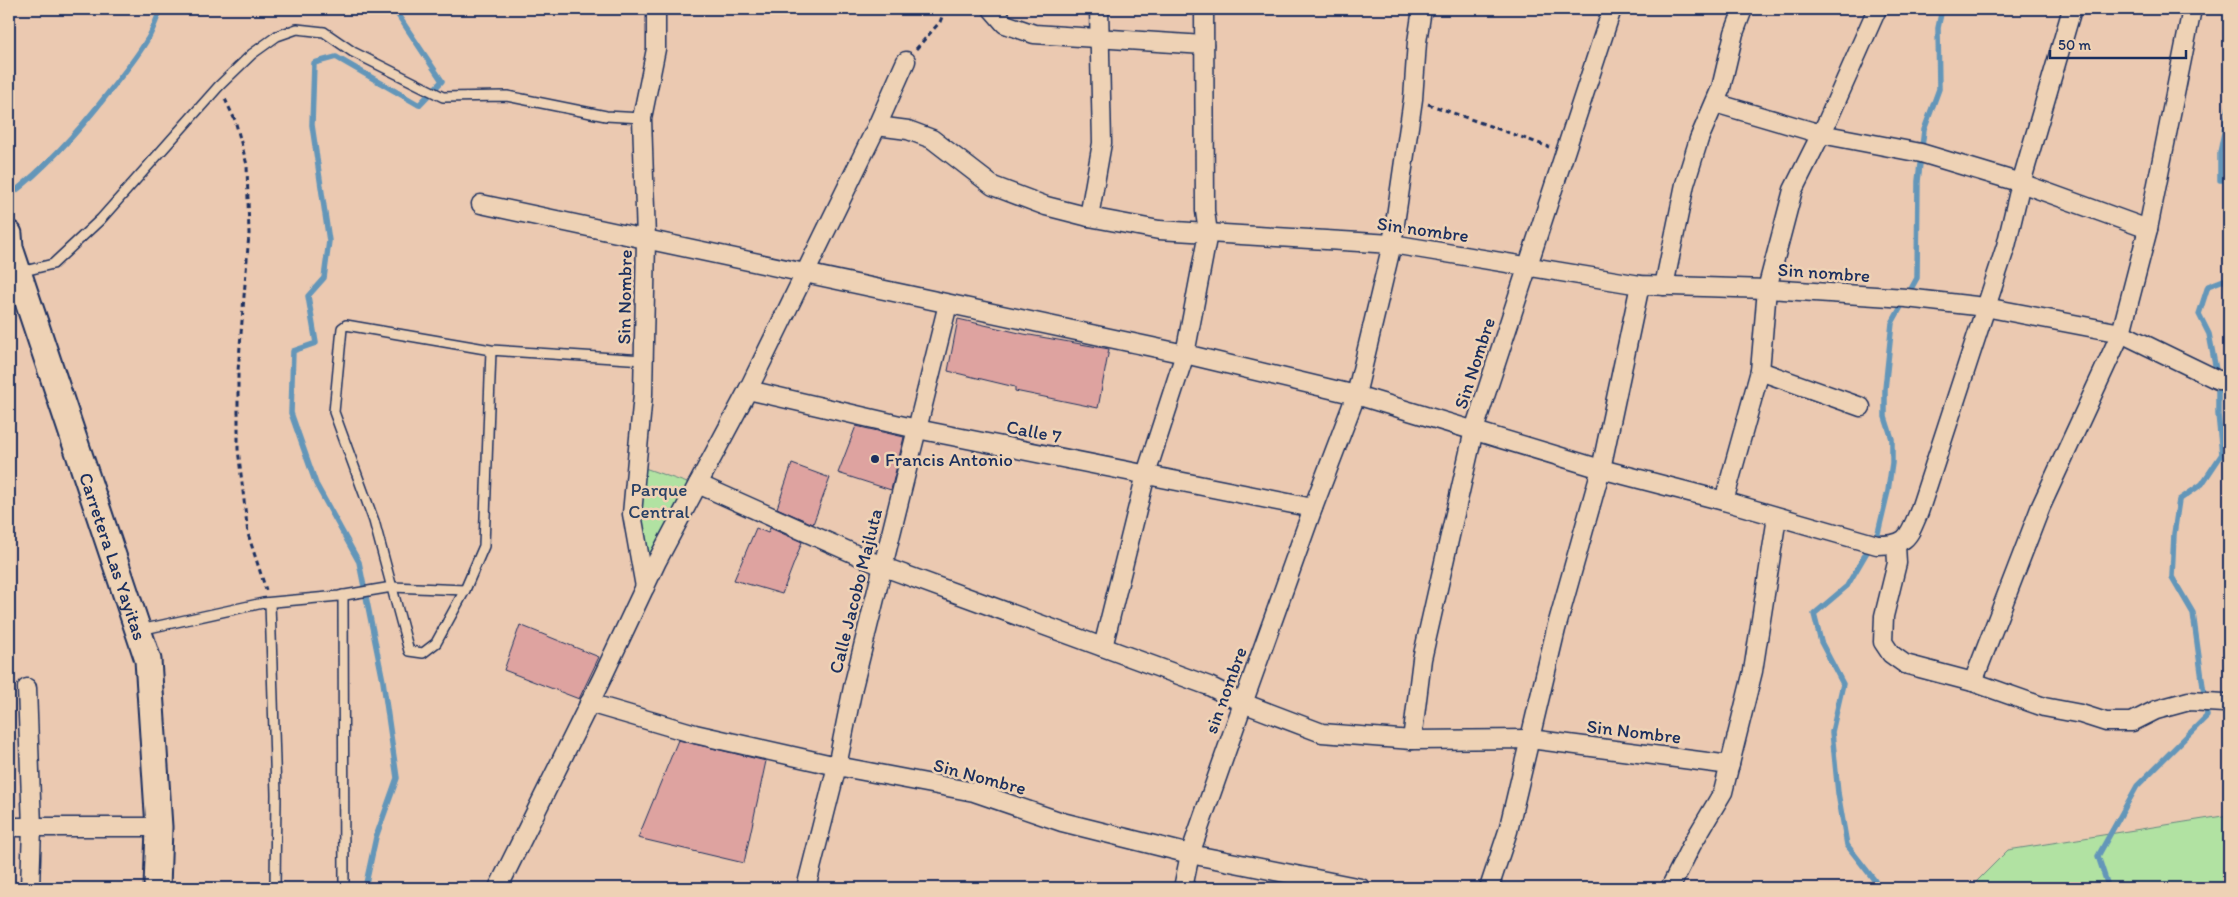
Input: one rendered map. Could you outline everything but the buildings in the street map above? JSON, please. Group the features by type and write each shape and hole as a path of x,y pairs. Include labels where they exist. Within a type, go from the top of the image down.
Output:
{"street":[{"name":"Sin Nombre","path":"645,587 632,514 644,394 646,239 642,118 656,49 656,9"},
{"path":"992,9 1005,24 1034,34 1204,44"},
{"path":"1089,217 1102,143 1099,9"},
{"path":"1103,647 1146,474 1185,354 1208,233 1205,211 1204,9"},
{"name":"sin nombre","path":"1183,888 1190,854 1313,508 1356,395 1392,244 1413,99 1417,42 1422,9"},
{"name":"Sin Nombre","path":"1412,740 1422,659 1474,430 1612,9"},
{"path":"1664,286 1685,184 1699,139 1715,103 1734,33 1743,9"},
{"path":"1724,501 1760,371 1767,289 1793,190 1821,134 1877,9"},
{"path":"481,204 1185,354 1356,395 1601,468 1877,545 1896,545 1909,535 1919,512 2006,246 2020,183 2072,9"},
{"path":"1974,682 2041,506 2121,332 2148,229 2192,9"},
{"path":"498,888 645,587 748,390 877,126 906,61"},
{"path":"1715,103 1821,134 1922,154 2020,183 2148,229"},
{"name":"Sin nombre","path":"877,126 908,130 932,139 993,186 1046,206 1089,217 1159,230 1392,244 1640,285 1767,289 1906,298 1985,307 2121,332 2218,380 2229,380"},
{"name":"Carretera Las Yayitas","path":"9,234 10,248 148,660 159,827 157,888"},
{"path":"1489,888 1508,831 1556,630 1601,468 1640,285"},
{"name":"Calle Jacobo Majluta","path":"806,888 837,766 852,687 884,567 916,429 948,304"},
{"path":"1760,371 1861,407"},
{"name":"Calle 7","path":"748,390 916,429 1313,508"},
{"name":"Sin Nombre","path":"698,484 884,567 1209,686 1243,703 1322,733 1412,740 1530,739 1730,765"},
{"path":"1670,888 1691,846 1722,792 1730,765 1753,671 1777,517"},
{"path":"1896,545 1897,563 1884,616 1883,642 1891,654 1905,664 1974,682 2044,707 2081,714 2106,722 2132,722 2156,710 2189,701 2224,703"},
{"path":"27,688 32,827 30,888"},
{"name":"Sin Nombre","path":"590,703 695,734 837,766 974,792 1062,822 1190,854 1360,888"},
{"path":"9,827 159,827"}],"lane":[{"path":"18,272 53,264 101,219 219,86 252,54 276,36 297,29 324,32 354,52 443,97 506,96 606,116 642,118"},
{"path":"491,350 484,546 466,590 436,643 423,653 409,651 374,521 334,412 342,328 346,325 491,350 644,360"},
{"path":"139,630 270,603 343,595 392,587 466,590"},
{"path":"343,595 344,888"},
{"path":"270,603 276,794 275,888"}],"path":[{"path":"906,61 940,22 945,9"},
{"path":"219,86 235,120 247,165 249,234 238,371 238,449 248,534 270,603"},
{"path":"1413,99 1564,152"}],"green space":[{"name":"Parque Central","path":"639,466 693,485 645,579 633,514"},
{"path":"2229,815 2229,888 1970,888 2008,850"}],"waterway":[{"path":"9,196 49,161 98,106 143,47 161,9"},
{"path":"365,888 376,837 397,778 383,681 359,562 316,484 291,413 293,351 316,343 308,296 324,278 329,241 312,125 314,63 336,57 419,105 442,81 394,9"},
{"path":"1877,888 1875,881 1847,845 1838,793 1832,732 1843,684 1821,642 1814,614 1847,586 1878,533 1888,491 1892,463 1892,439 1885,417 1885,389 1892,323 1917,278 1918,181 1924,130 1939,89 1938,28 1942,9"},
{"path":"2229,107 2220,153 2220,180 2229,180"},
{"path":"2107,888 2098,856 2137,786 2207,716 2193,613 2172,577 2174,534 2179,500 2202,484 2222,454 2218,414 2218,380 2209,334 2199,314 2208,286 2229,278"}],"place":[{"name":"Francis Antonio","path":"875,459"}]}
